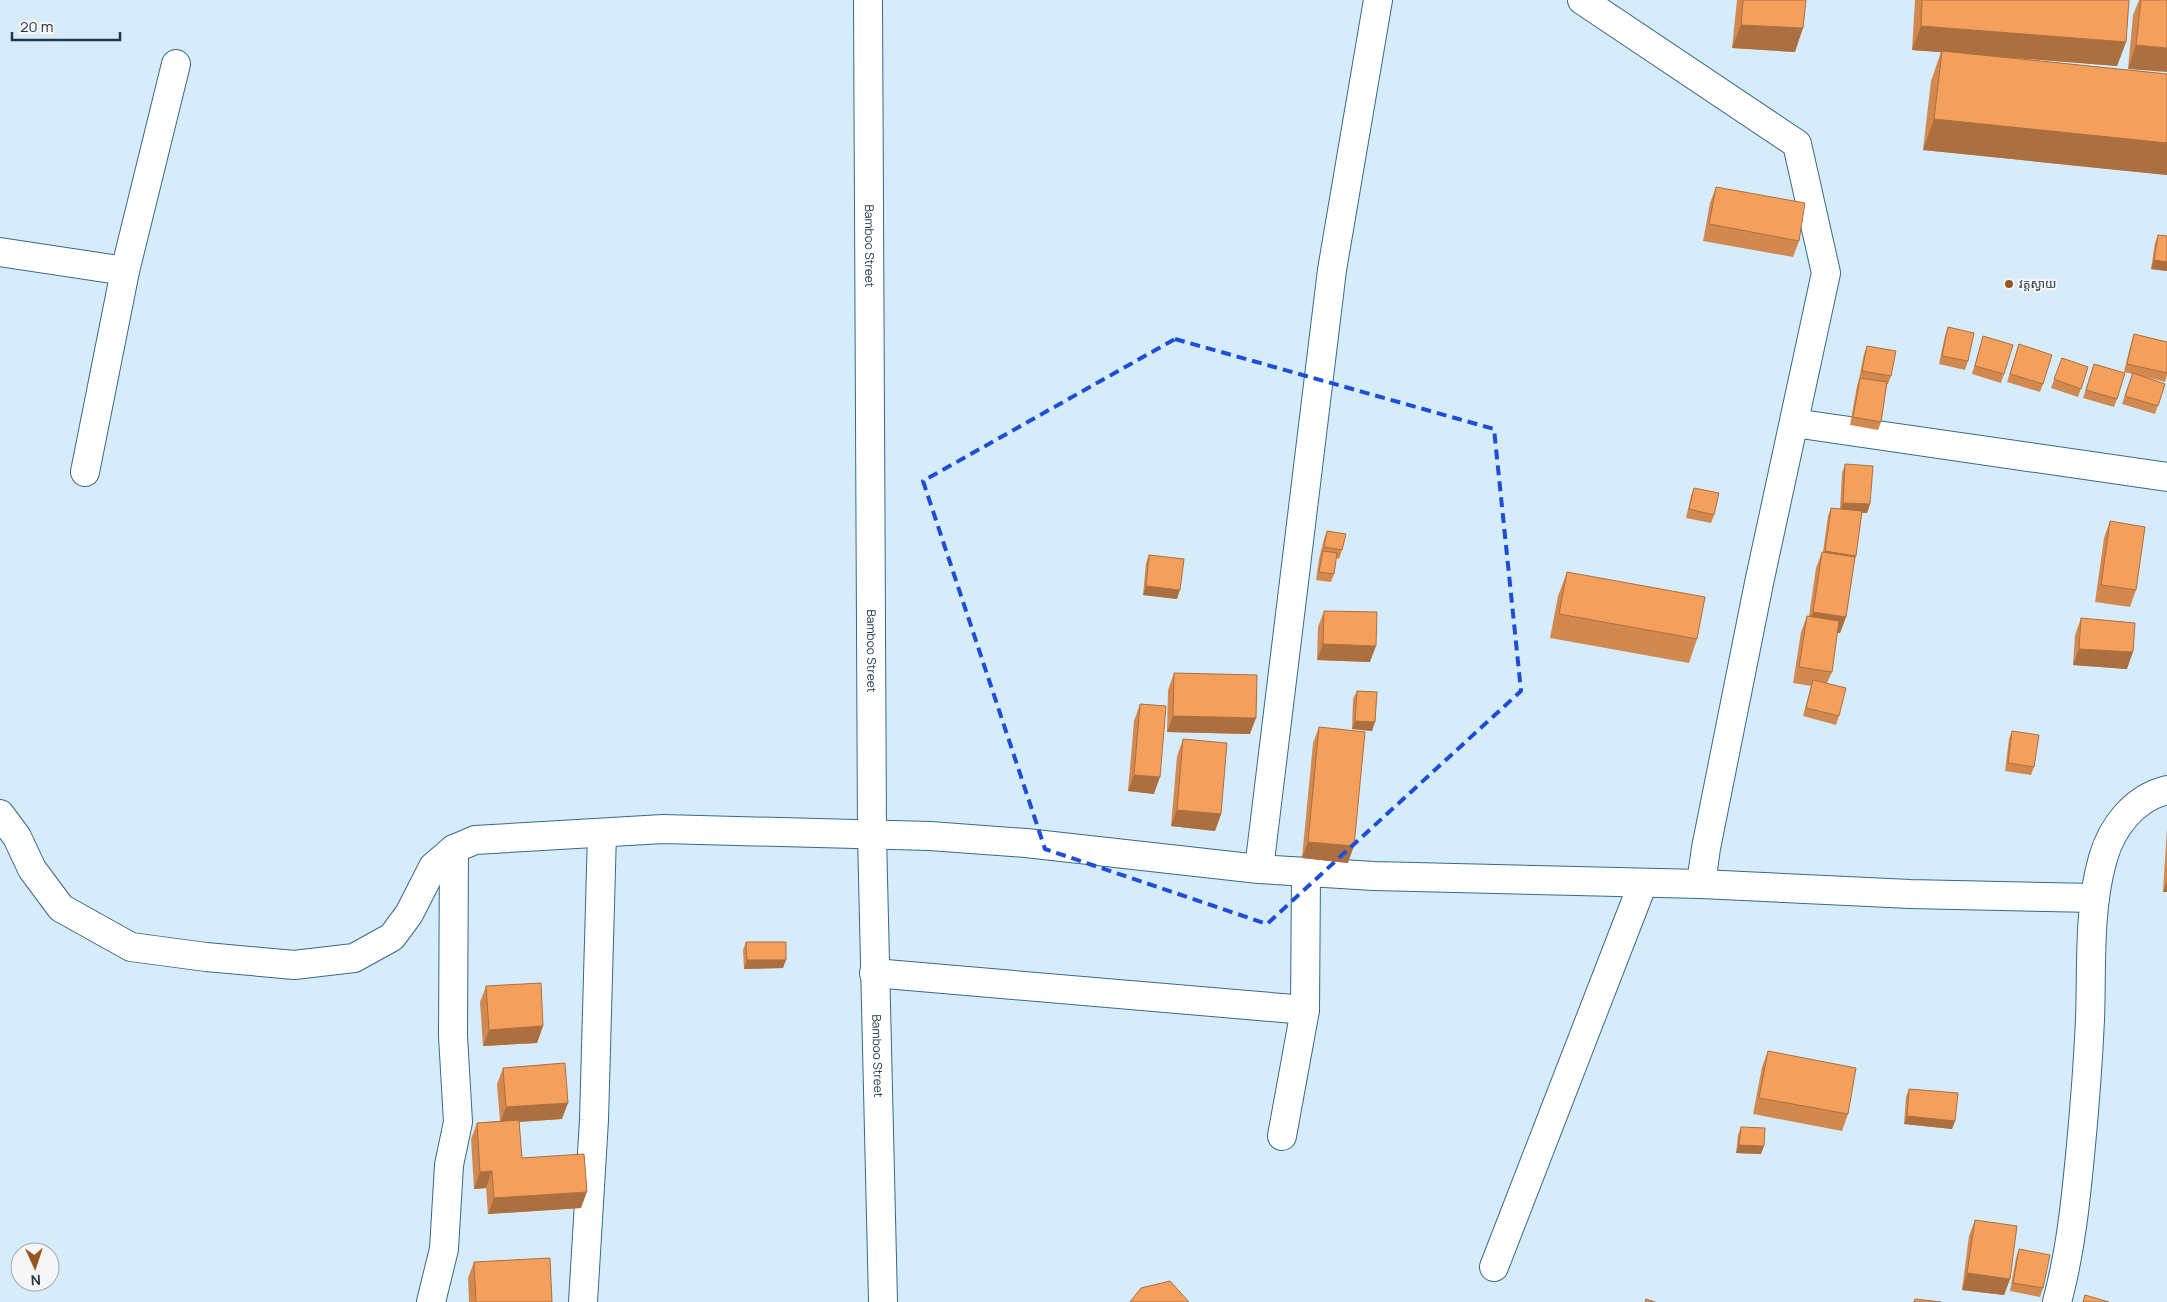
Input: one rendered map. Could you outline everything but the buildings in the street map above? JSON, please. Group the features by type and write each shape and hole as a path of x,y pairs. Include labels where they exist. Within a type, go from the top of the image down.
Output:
{"street":[{"name":"Bamboo Street","path":"868,0 872,835 883,1302"},
{"path":"1259,869 1332,270 1378,0"},
{"path":"1582,0 1797,144 1826,273 1759,583 1706,848 1701,884"},
{"path":"85,472 125,271 176,64"},
{"path":"0,252 125,271"},
{"path":"1794,423 2167,477"},
{"path":"2057,1302 2074,1225 2088,1064 2095,898 2103,858 2115,828 2131,810 2146,797 2167,790"},
{"path":"0,814 17,837 32,869 61,908 130,947 206,957 294,965 354,958 392,937 410,914 433,868 454,849 475,840 663,829 930,836 1026,843 1259,869 1374,876 1445,876 1701,884 1910,894 2095,898"},
{"path":"583,1302 594,1120 602,833"},
{"path":"431,1302 444,1249 449,1165 458,1122 453,1036 454,849"},
{"path":"1282,1136 1305,1010 1306,871"},
{"path":"1494,1267 1643,883"},
{"path":"874,974 1305,1010"}],"highlighted area":[{"path":"1175,339 1494,429 1521,691 1267,924 1045,849 923,481"}],"place":[{"name":"វត្តស្វាយ","path":"2009,284"}]}
